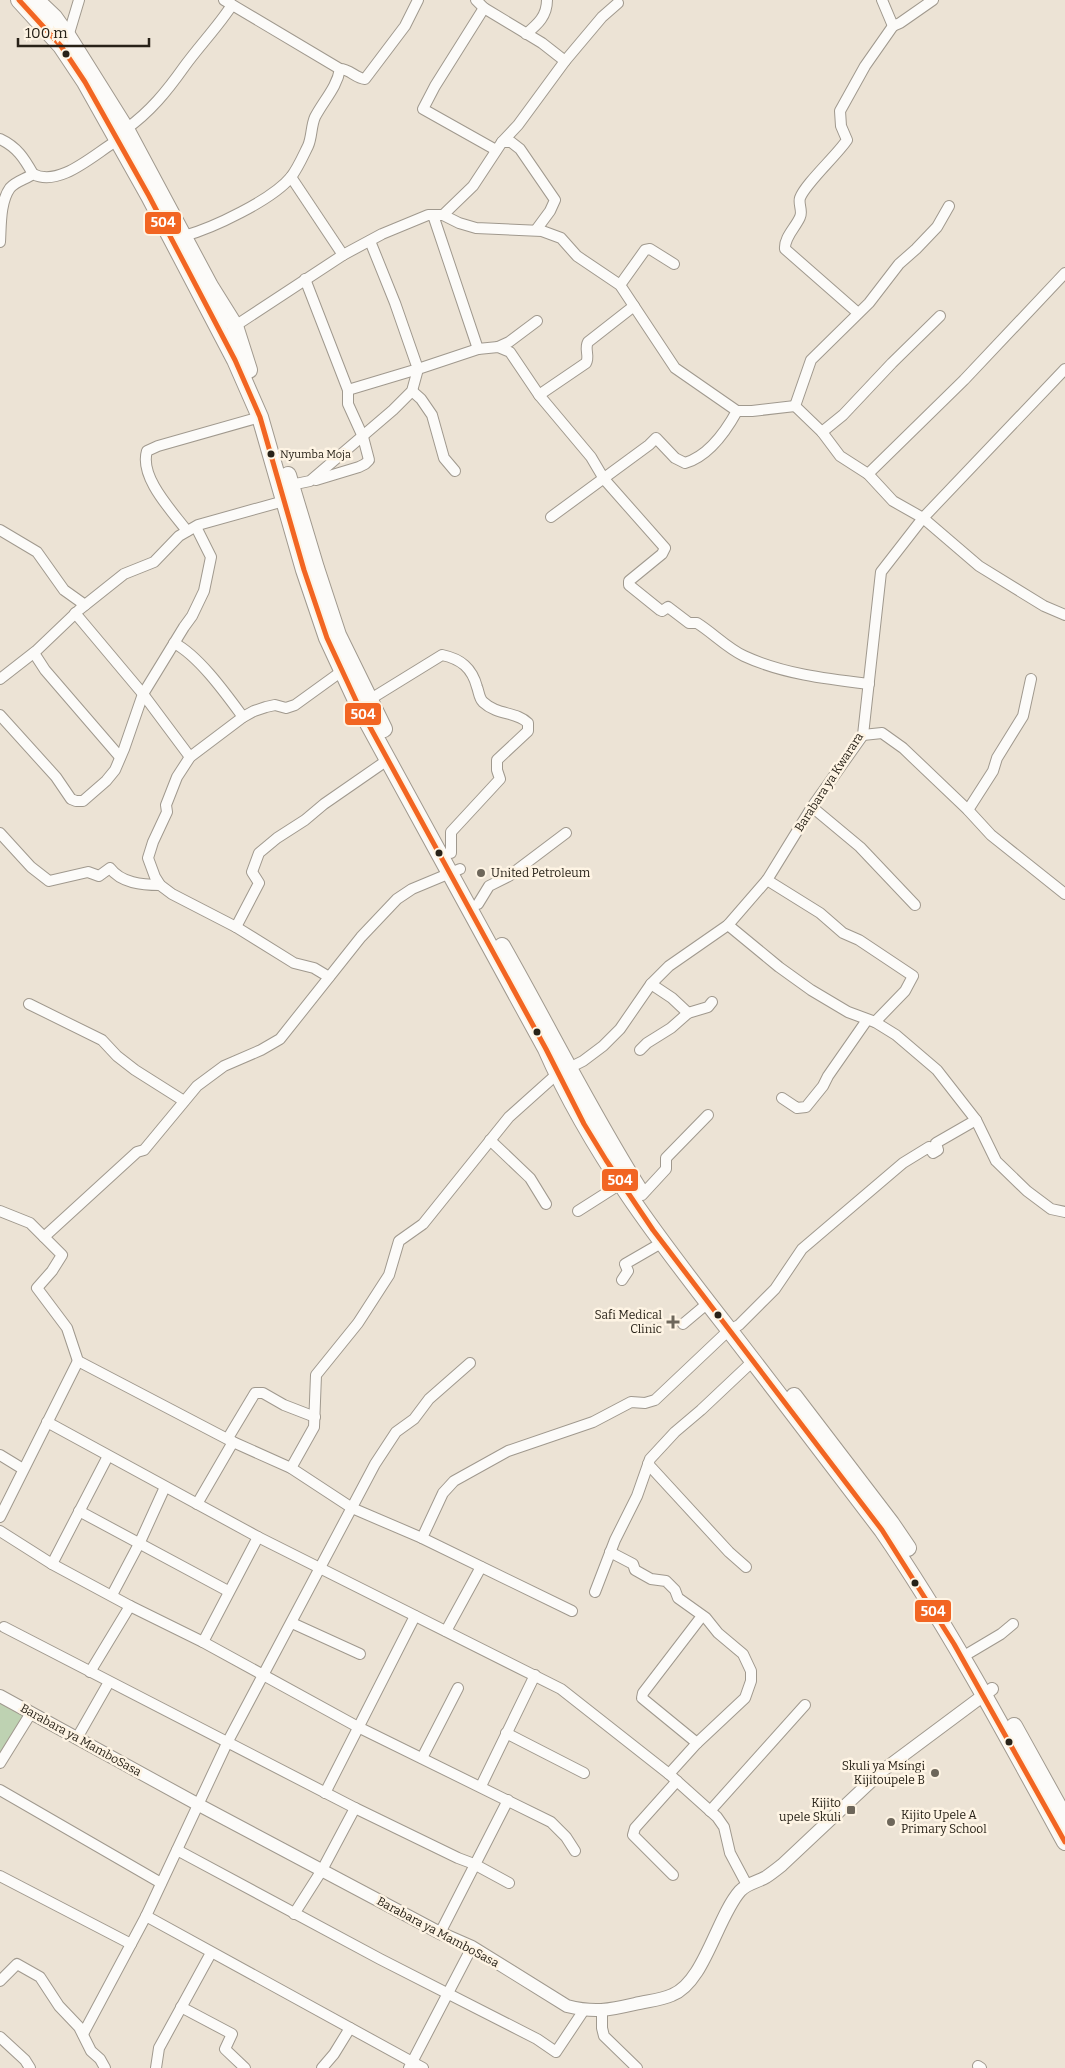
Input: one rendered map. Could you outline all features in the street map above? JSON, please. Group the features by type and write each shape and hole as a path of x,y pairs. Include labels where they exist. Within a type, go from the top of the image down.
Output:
{"main road":[{"path":"20,0 65,42"},
{"path":"36,0 54,17 65,42 184,236 210,286 235,326 281,454 285,491 304,570 321,621 342,670 359,707 455,871 546,1050 564,1071"},
{"path":"122,135 217,324 260,418 285,491 316,568 338,635 369,700 452,853 455,871 478,904 564,1071 603,1132 622,1184 708,1303 734,1328 891,1523 920,1567 969,1653 1065,1842"},
{"path":"611,1156 642,1195 717,1300 753,1361 886,1536 988,1693 1065,1818"}],"street":[{"path":"65,42 79,0"},
{"path":"227,2 340,69 347,69 361,79 365,79 405,26 418,0"},
{"path":"476,0 484,8 542,43 565,61"},
{"path":"526,34 540,21 547,8 547,0"},
{"path":"882,0 893,26"},
{"path":"858,313 785,249 785,243 802,215 800,200 806,188 838,154 847,140 841,126 840,111 865,66 893,26 933,0"},
{"path":"438,215 473,186 499,146 518,125 565,61 618,1"},
{"path":"0,139 12,145 20,152 33,174 46,178 59,176 122,135 143,117 170,88 184,67 221,21 230,8 227,2"},
{"path":"484,8 435,86 423,109 499,146 511,142 520,149 556,200 536,230"},
{"path":"184,236 205,230 256,204 291,177 309,144 314,119 330,94 340,69"},
{"path":"0,242 1,208 9,188 33,174"},
{"path":"291,177 343,255"},
{"path":"794,406 811,360 879,292 899,264 916,250 937,227 949,206"},
{"path":"235,326 343,255 428,215 438,215 476,228 536,230 561,238 577,256 620,285 675,368 737,411 794,406 822,432 840,456 868,474 893,501 923,518 979,566 1044,606 1065,616"},
{"path":"438,215 478,349"},
{"path":"310,481 363,437 412,391 418,369 395,303 370,241"},
{"path":"620,285 645,250 650,249 674,264"},
{"path":"868,474 964,380 1065,273"},
{"path":"0,680 34,653 85,605 124,574 154,562 179,536 191,529 310,481 365,464 369,460 363,437 348,404 348,390 305,280"},
{"path":"539,395 586,363 588,359 586,348 588,342 634,306"},
{"path":"822,432 844,415 892,363 940,316"},
{"path":"348,390 478,349 498,347 509,342 538,321"},
{"path":"498,347 510,352 539,395 591,457 604,479 665,548 662,554 629,581 630,585 660,610 668,608 689,624 697,623 744,656 776,668 817,677 869,684"},
{"name":"Barabara ya Kwarara","path":"290,1468 314,1427 316,1375 358,1322 389,1275 399,1241 424,1224 508,1117 564,1071 584,1062 603,1046 620,1029 651,984 669,966 728,925 767,880 812,807 863,735 881,572 923,518 1064,371"},
{"path":"412,391 421,399 432,415 444,458 455,471"},
{"path":"551,517 656,438 675,458 685,463 692,461 726,432 737,411"},
{"path":"0,715 56,776 66,794 76,801 82,801 106,781 115,770 134,724 143,694 192,616 204,591 210,568 210,550 153,485 144,460 147,451 158,446 260,418"},
{"path":"0,530 37,552 64,590 85,605"},
{"path":"75,614 143,694 190,757"},
{"path":"174,643 185,649 226,694 243,717"},
{"path":"34,653 45,670 120,758"},
{"path":"369,700 442,655 456,658 474,675 481,700 496,711 521,716 528,723 528,731 497,760 497,770 500,778 451,832 452,853"},
{"path":"329,977 314,968 294,963 236,927 172,894 160,885 148,858 153,842 168,812 166,805 177,777 190,757 243,717 266,706 275,705 286,708 295,705 342,670"},
{"path":"968,810 993,771 997,758 1023,716 1031,679"},
{"path":"863,735 882,733 902,748 968,810 991,835 1065,894"},
{"path":"236,927 259,883 252,872 259,853 324,804 389,759"},
{"path":"812,807 860,847 915,905"},
{"path":"0,833 31,867 49,881 88,872 99,876 110,868 114,874 124,879 141,884 160,885"},
{"path":"478,904 489,886 509,876 566,833"},
{"path":"44,1237 137,1152 144,1150 197,1086 224,1066 261,1050 280,1039 361,937 397,899 412,889 455,871"},
{"path":"767,880 820,913 843,932 859,940 913,976 905,991 871,1021 806,1107 797,1108 782,1098"},
{"path":"728,925 779,967 811,990 848,1012 871,1021 896,1035 937,1070 976,1120 996,1161 1027,1191 1051,1209 1065,1212"},
{"path":"651,984 672,998 688,1014"},
{"path":"640,1050 647,1042 671,1028 688,1014 708,1006 712,1002"},
{"path":"28,1004 102,1040 117,1056 135,1070 184,1101"},
{"path":"642,1195 666,1170 666,1158 708,1115"},
{"path":"422,1538 443,1493 454,1481 508,1451 593,1422 631,1402 645,1403 655,1400 734,1328 774,1288 802,1249 903,1163 929,1147 933,1153 938,1150 936,1143 976,1120"},
{"path":"490,1140 530,1178 546,1204"},
{"path":"578,1211 622,1184"},
{"path":"0,1211 30,1224 62,1255 52,1271 37,1288 67,1328 78,1361 231,1440 290,1468 352,1508 422,1538 572,1610"},
{"path":"622,1280 628,1271 625,1264 663,1242"},
{"path":"683,1324 708,1303"},
{"path":"0,1517 78,1361"},
{"path":"595,1592 610,1552 637,1496 650,1459 674,1432 701,1410 753,1361"},
{"path":"84,2034 146,1916 227,1743 375,1464 396,1432 414,1419 429,1399 470,1363"},
{"path":"196,1504 255,1393 263,1393 284,1405 314,1417"},
{"path":"47,1422 258,1537 561,1689 673,1778 710,1811 724,1827 730,1853 747,1885"},
{"path":"0,1455 23,1469"},
{"path":"52,1564 108,1456"},
{"path":"648,1464 729,1552 746,1567"},
{"path":"112,1595 140,1542 165,1487"},
{"path":"79,1511 140,1542 228,1591"},
{"path":"0,1532 52,1564 130,1606 203,1642 358,1727 551,1822 566,1837 575,1851"},
{"path":"203,1642 228,1591 258,1537"},
{"path":"610,1552 633,1564 636,1570 651,1578 666,1581 675,1590 678,1598 702,1616 718,1633 743,1654 748,1664 751,1681 745,1698 697,1744 635,1828 633,1835 674,1875"},
{"path":"446,1631 481,1567"},
{"path":"90,1672 130,1606"},
{"path":"325,1793 415,1616"},
{"path":"697,1744 642,1698 643,1693 702,1616"},
{"path":"292,1623 360,1654"},
{"path":"969,1653 1001,1634 1013,1624"},
{"path":"4,1627 354,1808 474,1864 510,1883"},
{"path":"481,1786 535,1675"},
{"path":"77,1738 109,1682"},
{"path":"422,1758 458,1688"},
{"name":"Barabara ya MamboSasa","path":"0,1696 199,1806 440,1933 472,1947 567,2006 584,2010 602,2011 673,1995 686,1987 698,1972 734,1898 747,1885 765,1877 782,1865 882,1771 988,1693"},
{"path":"710,1811 805,1705"},
{"path":"0,1763 31,1713"},
{"path":"506,1733 584,1773"},
{"path":"0,1790 161,1883"},
{"path":"440,1933 508,1800"},
{"path":"294,1914 322,1870 354,1808"},
{"path":"177,1850 294,1914 536,2039 556,2052 584,2010"},
{"path":"0,1876 131,1944"},
{"path":"146,1916 350,2028 410,2065 423,2068"},
{"path":"410,2065 472,1947"},
{"path":"156,2068 159,2048 211,1953"},
{"path":"0,1981 17,1964 40,1977 59,2006 79,2027 91,2051 100,2059 105,2068"},
{"path":"181,2007 232,2034 225,2049 245,2068"},
{"path":"602,2011 604,2036 637,2068"},
{"path":"322,2068 334,2054 350,2028"},
{"path":"0,2037 25,2060 30,2068"}],"green space":[{"path":"0,1703 23,1716 0,1753"}],"transit line":[{"name":"504","path":"19,0 61,46 85,82 149,196 235,360 260,417 304,570 327,638 359,707 546,1049 584,1124 653,1230 882,1530 954,1644 1065,1842"}],"place":[{"name":"Nyumba Moja","path":"271,454"},
{"name":"United Petroleum","path":"481,873"},
{"name":"Safi Medical Clinic","path":"673,1322"},
{"name":"Skuli ya Msingi Kijitoupele B","path":"935,1773"},
{"name":"Kijito upele Skuli","path":"851,1810"},
{"name":"Kijito Upele A Primary School","path":"891,1822"}]}
